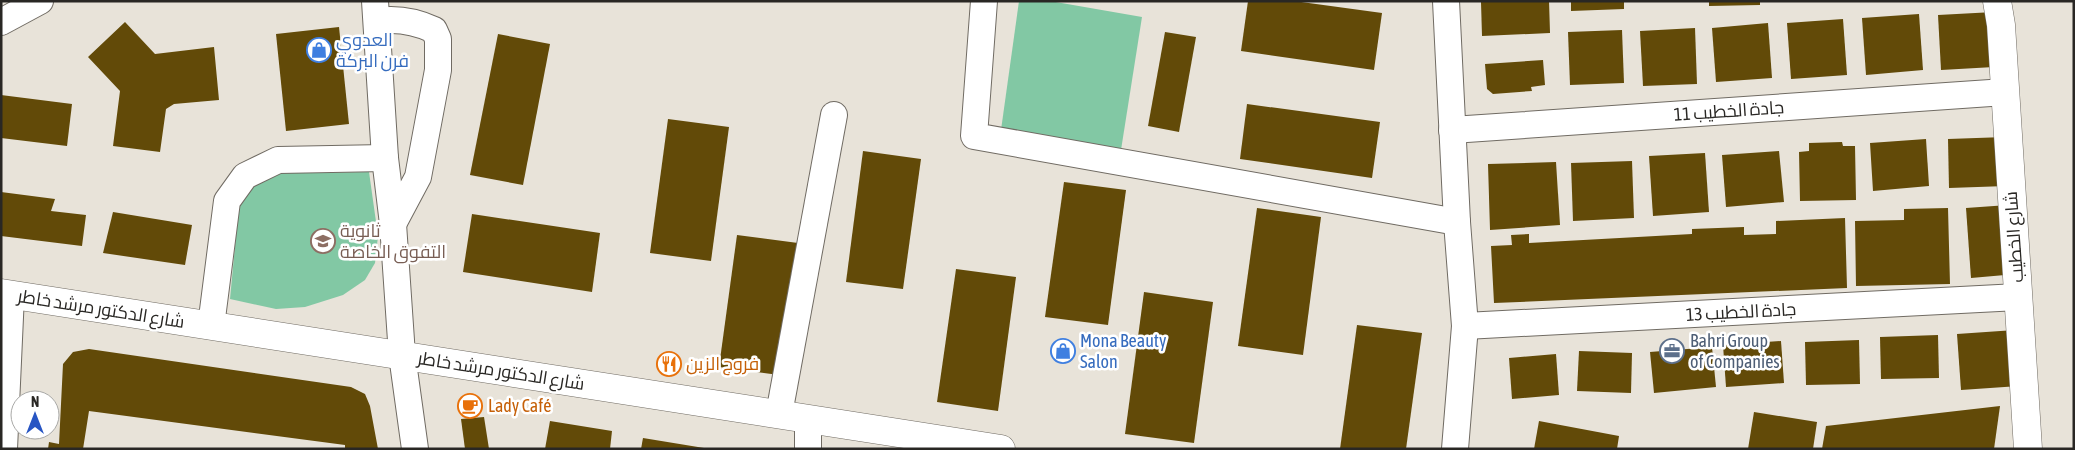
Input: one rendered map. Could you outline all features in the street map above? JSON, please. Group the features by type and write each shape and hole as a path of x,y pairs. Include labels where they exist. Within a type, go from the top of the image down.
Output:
{"main road":[{"name":"شارع الخطيب","path":"2003,9 2005,92 2028,449"},
{"name":"شارع الدكتور مرشد خاطر","path":"6,294 1001,449"}],"street":[{"path":"1,22 40,1"},
{"path":"984,1 974,136 1457,222"},
{"path":"1446,1 1457,222 1465,326 1455,449"},
{"path":"393,224 418,177 438,70 438,39 434,30 376,11 385,158 393,224 402,355 415,449"},
{"name":"جادة الخطيب 11","path":"1452,130 2005,92"},
{"path":"779,414 834,115"},
{"path":"211,326 227,201 245,176 278,160 385,158"},
{"path":"4,449 6,294"},
{"name":"جادة الخطيب 13","path":"1465,326 2018,297"},
{"path":"808,419 808,449"}],"green space":[{"path":"1019,1 1050,1 1142,17 1121,150 1001,130"},
{"path":"369,172 378,236 375,263 365,280 343,295 305,307 276,309 230,299 239,203 254,185 277,173"}],"building":[{"path":"1248,1 1294,1 1382,13 1374,70 1241,51"},
{"path":"1549,1 1550,33 1482,36 1481,2"},
{"path":"1571,1 1624,1 1624,9 1571,11"},
{"path":"1709,1 1760,1 1760,5 1709,6"},
{"path":"1994,12 1994,67 1941,70 1938,15"},
{"path":"1919,14 1923,70 1866,75 1862,18"},
{"path":"1843,19 1847,75 1791,79 1787,23"},
{"path":"125,22 155,54 214,47 219,100 174,104 166,109 160,152 113,146 120,91 88,57"},
{"path":"1768,23 1772,78 1716,82 1712,28"},
{"path":"339,27 349,124 286,131 276,34"},
{"path":"1695,28 1697,84 1643,86 1640,31"},
{"path":"1622,30 1624,83 1570,85 1568,32"},
{"path":"1165,32 1196,37 1179,132 1148,126"},
{"path":"498,34 550,44 523,185 470,175"},
{"path":"1543,60 1545,85 1531,87 1532,91 1493,94 1487,89 1485,64"},
{"path":"1,95 72,104 67,146 1,138"},
{"path":"1247,104 1380,122 1372,178 1240,159"},
{"path":"668,119 729,127 711,261 650,253"},
{"path":"2005,137 2006,186 1949,188 1948,139"},
{"path":"1926,139 1929,186 1873,191 1870,143"},
{"path":"1842,142 1843,146 1855,146 1856,200 1800,201 1799,152 1809,151 1809,143"},
{"path":"863,151 921,159 903,289 846,282"},
{"path":"1779,151 1784,202 1726,207 1722,155"},
{"path":"1705,153 1709,212 1653,216 1649,156"},
{"path":"1632,161 1634,218 1573,221 1571,163"},
{"path":"1556,162 1560,225 1490,230 1488,164"},
{"path":"1064,182 1126,190 1108,325 1045,317"},
{"path":"1,192 55,199 51,211 86,215 82,246 1,236"},
{"path":"2008,205 2005,275 1971,278 1966,208"},
{"path":"1257,208 1321,217 1303,355 1238,346"},
{"path":"1948,208 1950,284 1856,286 1855,221 1904,220 1904,209"},
{"path":"113,212 192,225 185,265 103,253"},
{"path":"472,214 600,233 592,292 463,272"},
{"path":"1845,218 1847,288 1494,303 1491,246 1512,245 1511,235 1529,234 1529,243 1692,234 1692,229 1744,227 1744,235 1776,234 1776,221"},
{"path":"737,235 798,243 779,375 719,367"},
{"path":"956,269 1016,277 998,411 937,402"},
{"path":"1144,292 1213,302 1194,443 1125,434"},
{"path":"1357,325 1422,333 1406,449 1340,449"},
{"path":"2015,330 2019,386 1961,390 1957,334"},
{"path":"1938,335 1939,378 1881,379 1880,337"},
{"path":"1859,340 1860,384 1806,385 1805,342"},
{"path":"1781,341 1784,383 1726,387 1723,345"},
{"path":"1712,347 1716,387 1654,393 1650,352"},
{"path":"89,349 351,387 365,394 370,406 378,449 345,449 345,445 89,411 83,449 48,449 49,442 59,444 63,364 73,352"},
{"path":"1579,351 1632,353 1631,393 1577,391"},
{"path":"1556,354 1559,395 1512,399 1509,358"},
{"path":"2000,406 1994,449 1822,449 1826,426"},
{"path":"1754,412 1817,422 1813,449 1748,449"},
{"path":"484,417 489,449 465,449 461,419"},
{"path":"550,421 612,431 610,449 545,449"},
{"path":"1539,421 1619,436 1617,449 1534,449"},
{"path":"643,438 704,448 704,449 641,449"}],"place":[{"name":"العدوي فرن البركة","path":"319,50"},
{"name":"ثانوية التفوق الخاصة","path":"323,241"},
{"name":"Mona Beauty Salon","path":"1063,351"},
{"name":"Bahri Group of Companies","path":"1672,351"},
{"name":"فروج الزين","path":"669,364"},
{"name":"Lady Café","path":"470,406"}]}
